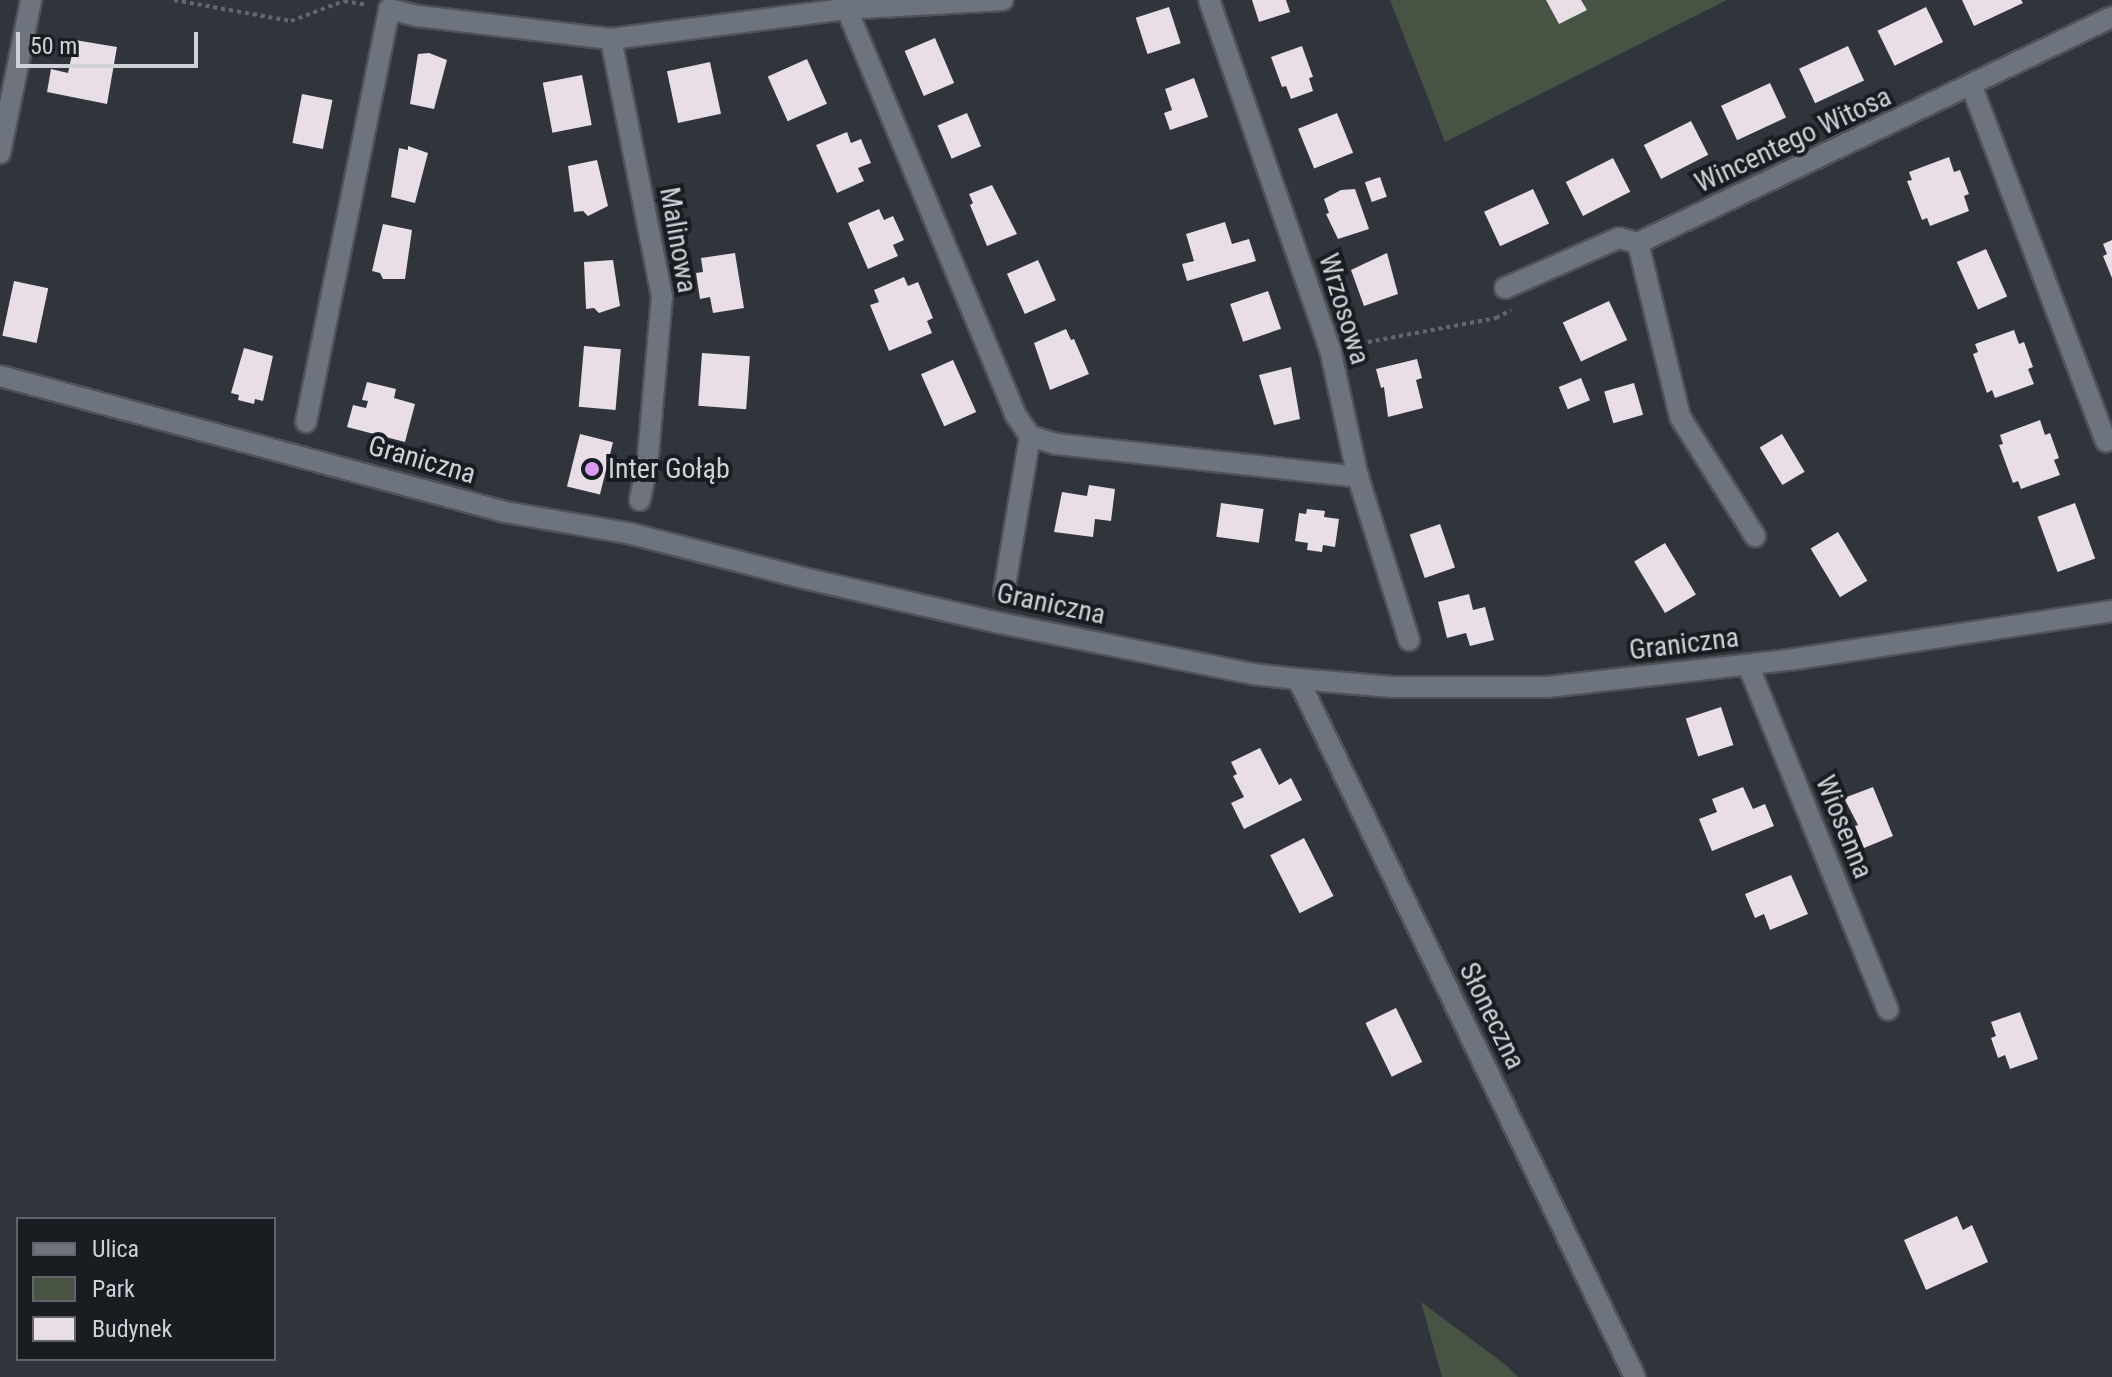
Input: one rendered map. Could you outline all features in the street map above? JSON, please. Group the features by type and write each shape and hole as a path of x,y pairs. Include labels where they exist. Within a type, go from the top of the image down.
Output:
{"street":[{"path":"0,153 31,0"},
{"path":"306,422 389,9 418,16 611,39 844,5 1003,0"},
{"name":"Wrzosowa","path":"1209,0 1330,349 1358,477 1409,640"},
{"path":"844,5 1015,414 1030,436 1056,444 1358,477"},
{"name":"Wincentego Witosa","path":"1505,288 1619,238 1638,243 1972,87 2112,17"},
{"name":"Malinowa","path":"611,39 662,296 647,466 640,500"},
{"path":"1972,87 2106,441"},
{"path":"1638,243 1680,417 1755,536"},
{"name":"Graniczna","path":"0,376 505,512 632,534 799,577 1000,623 1252,674 1393,687 1547,687 1748,665 2112,611"},
{"path":"1004,592 1030,436"},
{"name":"Wiosenna","path":"1748,665 1888,1010"},
{"name":"Słoneczna","path":"1298,679 1635,1377"}],"path":[{"path":"174,0 185,5 291,21 344,1 389,9"},
{"path":"1330,349 1496,318 1522,304"}],"green space":[{"path":"1390,0 1727,0 1445,142"},
{"path":"1421,1302 1506,1365 1518,1377 1442,1377"}],"building":[{"path":"1252,0 1286,0 1290,12 1259,22"},
{"path":"1546,0 1581,0 1587,10 1559,24"},
{"path":"1962,0 2021,0 2023,3 1974,26"},
{"path":"1169,7 1181,43 1147,54 1136,18"},
{"path":"1926,7 1943,42 1895,66 1877,31"},
{"path":"935,38 954,83 924,96 905,51"},
{"path":"75,40 117,47 107,104 47,92 51,69 68,73"},
{"path":"1302,46 1313,77 1309,78 1313,91 1291,99 1286,86 1282,87 1271,57"},
{"path":"1848,46 1864,80 1815,103 1799,69"},
{"path":"429,53 447,60 434,109 410,104 418,54"},
{"path":"807,59 827,104 788,121 768,76"},
{"path":"710,62 721,114 678,123 667,71"},
{"path":"582,75 592,125 552,133 543,83"},
{"path":"1194,78 1208,117 1170,130 1164,113 1172,110 1165,89"},
{"path":"1770,83 1786,117 1737,140 1721,106"},
{"path":"302,94 332,100 323,149 292,143"},
{"path":"967,113 981,146 952,159 938,126"},
{"path":"1337,113 1353,153 1314,169 1298,129"},
{"path":"1691,121 1708,155 1661,179 1644,145"},
{"path":"847,132 851,143 861,139 871,163 858,168 864,181 837,193 816,145"},
{"path":"408,146 428,153 415,203 391,197 399,148 408,150"},
{"path":"1949,157 1954,172 1960,170 1969,194 1964,196 1969,211 1930,226 1927,218 1922,220 1907,181 1912,180 1909,172"},
{"path":"1613,158 1630,192 1583,216 1566,182"},
{"path":"597,160 608,206 588,216 583,211 574,212 568,166"},
{"path":"1380,177 1387,197 1372,202 1365,182"},
{"path":"992,185 1017,234 987,246 970,205 973,203 969,194"},
{"path":"1355,189 1369,229 1338,239 1326,214 1329,213 1324,199 1341,190"},
{"path":"1533,189 1549,223 1500,246 1484,212"},
{"path":"879,209 884,220 893,216 904,240 893,245 898,256 868,269 848,223"},
{"path":"1225,222 1232,244 1249,239 1256,261 1187,281 1182,264 1194,261 1186,234"},
{"path":"383,224 412,230 405,279 383,279 380,273 372,271"},
{"path":"2112,240 2112,278 2103,256 2107,254 2103,244"},
{"path":"1986,249 2007,297 1978,310 1957,262"},
{"path":"735,253 744,308 713,313 710,297 700,299 696,273 703,272 701,258"},
{"path":"1387,253 1398,294 1364,306 1351,270"},
{"path":"613,260 620,306 599,313 594,308 586,309 584,262"},
{"path":"1038,260 1056,300 1025,314 1007,274"},
{"path":"904,277 908,286 918,282 933,318 927,321 932,333 889,351 870,305 879,302 874,290"},
{"path":"14,281 48,288 37,343 2,336"},
{"path":"1268,291 1281,329 1243,342 1230,304"},
{"path":"1609,301 1627,340 1581,362 1563,323"},
{"path":"1066,329 1071,340 1074,339 1089,374 1050,390 1034,343"},
{"path":"2014,330 2019,344 2024,342 2033,367 2028,369 2034,384 1995,398 1992,390 1987,393 1973,354 1978,352 1975,344"},
{"path":"584,346 621,349 616,410 579,407"},
{"path":"244,348 273,356 263,401 255,399 254,404 238,400 239,395 231,393"},
{"path":"702,353 750,356 746,409 698,406"},
{"path":"1417,359 1422,378 1416,380 1423,408 1388,417 1384,387 1381,388 1376,369"},
{"path":"953,360 976,412 944,426 921,374"},
{"path":"1291,367 1300,419 1274,425 1259,375"},
{"path":"1581,378 1590,400 1568,409 1559,387"},
{"path":"367,382 396,389 394,398 415,404 405,442 347,427 353,405 366,408 368,401 362,400"},
{"path":"1634,383 1643,415 1613,423 1604,392"},
{"path":"2040,420 2045,435 2050,433 2059,458 2054,460 2060,475 2021,489 2018,481 2013,483 1999,445 2003,444 2000,435"},
{"path":"580,434 613,442 600,495 567,486"},
{"path":"1782,434 1805,472 1782,485 1760,447"},
{"path":"1089,485 1115,489 1111,521 1095,519 1093,537 1054,532 1062,492 1087,496"},
{"path":"1221,503 1264,509 1259,543 1216,537"},
{"path":"2075,503 2095,558 2058,572 2037,517"},
{"path":"1307,509 1325,511 1324,517 1339,519 1335,547 1323,545 1322,552 1307,550 1308,543 1295,541 1299,513 1306,514"},
{"path":"1440,524 1455,567 1425,578 1410,534"},
{"path":"1838,532 1867,581 1840,597 1811,548"},
{"path":"1665,543 1696,594 1665,613 1634,562"},
{"path":"1469,594 1473,610 1485,607 1494,640 1470,646 1466,633 1447,638 1438,602"},
{"path":"1721,707 1733,745 1698,756 1686,718"},
{"path":"1260,748 1279,785 1291,778 1302,800 1244,829 1231,803 1244,797 1233,776 1237,774 1231,762"},
{"path":"1743,787 1753,809 1765,804 1774,826 1712,851 1699,819 1717,812 1712,799"},
{"path":"1873,787 1893,836 1864,848 1855,826 1858,825 1844,798"},
{"path":"1304,838 1334,896 1300,913 1270,855"},
{"path":"1791,875 1808,914 1770,930 1764,914 1755,918 1745,894"},
{"path":"1396,1008 1422,1062 1392,1077 1365,1023"},
{"path":"2020,1012 2038,1059 2010,1069 2005,1055 1998,1058 1991,1038 1996,1036 1991,1022"},
{"path":"1957,1216 1963,1230 1972,1225 1988,1262 1926,1290 1904,1240"}],"place":[{"name":"Inter Gołąb","path":"592,469"}]}
